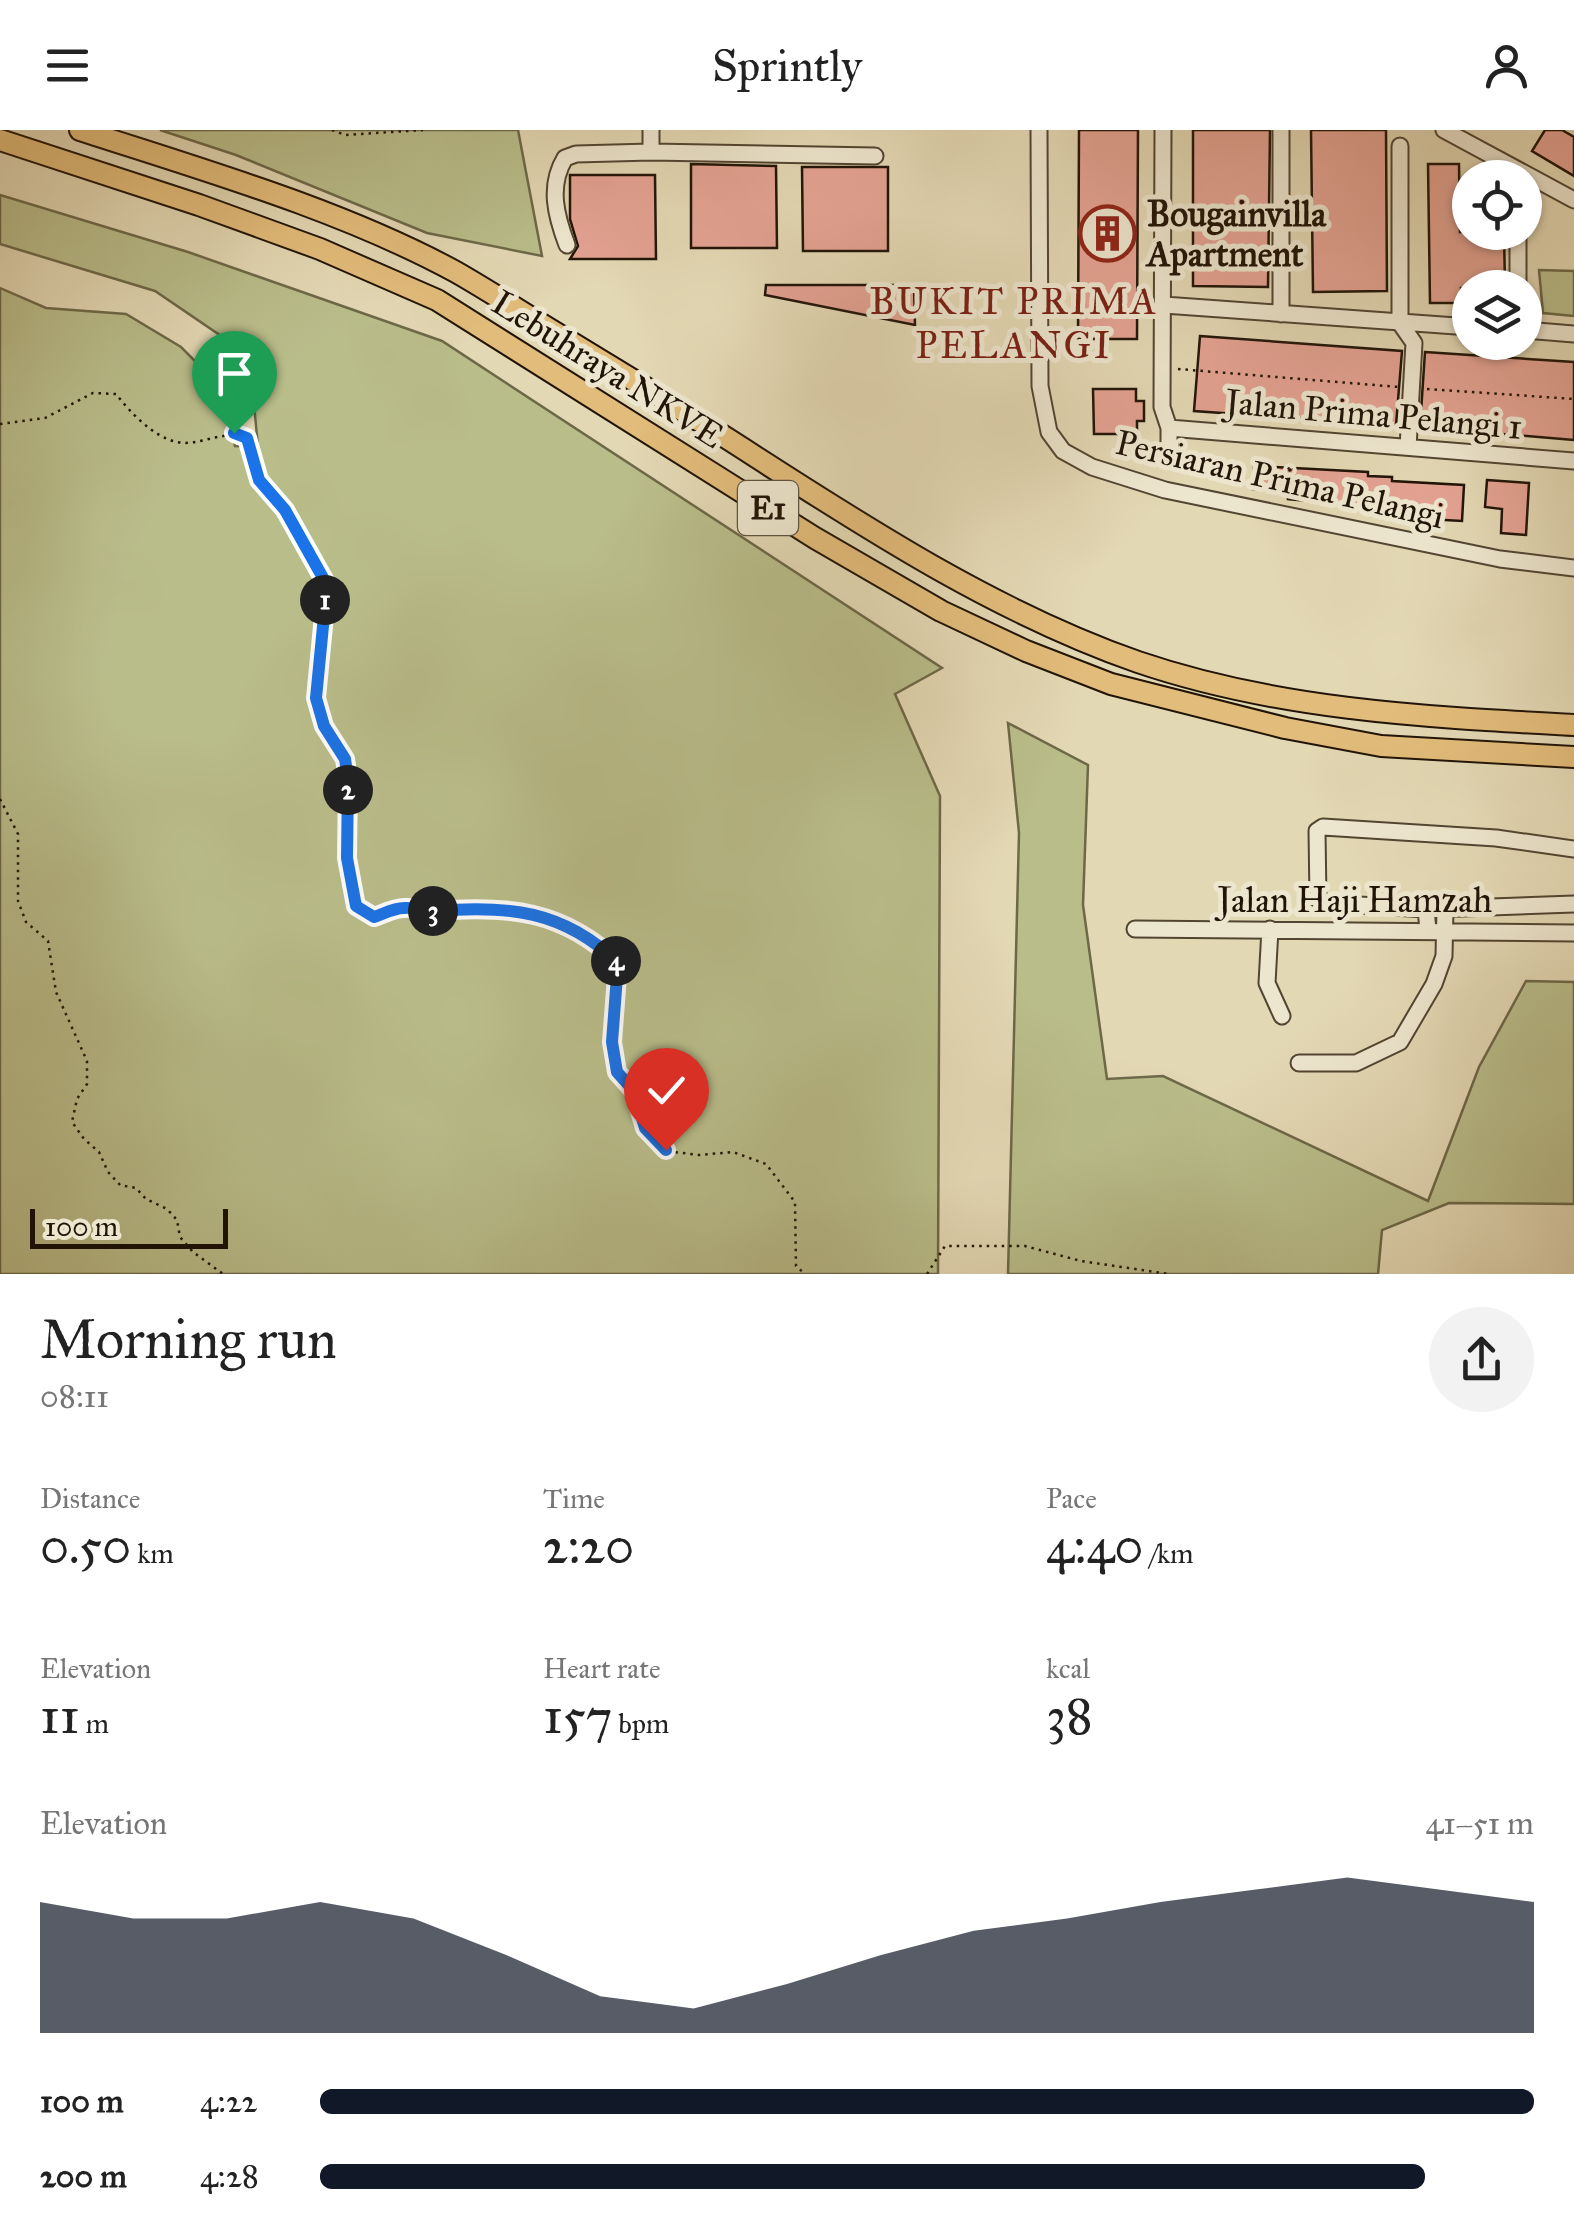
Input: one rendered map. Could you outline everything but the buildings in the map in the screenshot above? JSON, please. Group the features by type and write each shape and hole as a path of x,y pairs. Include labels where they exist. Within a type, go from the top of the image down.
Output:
{"highway":[{"name":"Lebuhraya NKVE","path":"80,130 341,221 454,272 705,424 892,544 1042,623 1136,661 1212,684 1292,701 1388,714 1574,725"},
{"name":"Lebuhraya NKVE","path":"0,140 198,205 320,250 437,300 815,538 941,611 1111,684 1380,746 1574,757"}],"street":[{"path":"650,130 651,152"},
{"name":"Persiaran Prima Pelangi","path":"1038,130 1040,386 1049,432 1063,451 1092,467 1165,490 1500,559 1574,568"},
{"path":"1163,130 1162,407 1168,428 1168,453"},
{"path":"1281,130 1281,314"},
{"path":"1444,130 1574,200"},
{"path":"1400,146 1400,322 1414,344 1408,447"},
{"path":"567,245 558,221 554,185 565,158 576,154 875,156"},
{"path":"1164,305 1452,326"},
{"path":"1542,331 1574,334"},
{"name":"Jalan Prima Pelangi 1","path":"1168,428 1574,460"},
{"path":"1574,848 1496,838 1323,827 1317,831 1318,899 1326,903 1426,908 1574,904"},
{"path":"1300,1063 1356,1062 1400,1042 1434,984 1444,956 1426,908"},
{"path":"1437,930 1445,908"},
{"name":"Jalan Haji Hamzah","path":"1136,929 1574,934"},
{"path":"1270,930 1267,983 1282,1016"}],"path":[{"path":"332,130 345,135 422,130"},
{"path":"1162,368 1574,399"},
{"path":"0,424 45,418 93,393 116,394 135,418 178,442 234,433 247,438 259,480 285,510 327,585 316,698 324,726 345,759 347,858 356,906 374,917 402,907 430,911 526,910 576,930 598,944 618,963 614,1057 617,1072 634,1091 645,1128 666,1150 699,1156 733,1152 766,1164 795,1202 796,1266 806,1274"},
{"path":"0,799 18,834 18,901 26,922 48,941 56,992 87,1061 87,1084 77,1100 72,1122 120,1185 136,1188 146,1199 167,1209 177,1220 180,1237 192,1252 223,1274"},
{"path":"927,1274 945,1246 1026,1246 1081,1262 1168,1274"}],"green space":[{"path":"160,130 518,130 542,256 427,233 236,155"},
{"path":"0,195 188,252 442,341 942,668 895,694 940,796 938,1274 0,1274 0,288 46,308 126,314 181,347 224,390 235,446 258,447 252,383 224,338 155,291 0,244"},
{"path":"1542,270 1574,271 1574,316 1543,313"},
{"path":"1008,723 1088,765 1083,905 1107,1079 1163,1076 1428,1201 1479,1067 1526,981 1574,982 1574,1204 1449,1203 1382,1230 1378,1274 1008,1274 1019,833"}],"place":[{"name":"Bougainvilla Apartment","path":"1108,234"}],"district":[{"name":"BUKIT PRIMA PELANGI","path":"1014,323"}],"route":[{"path":"234,433 247,438 259,480 285,510 327,585 316,698 324,726 345,759 347,858 356,906 374,917 402,907 430,911 526,910 576,930 598,944 618,963 612,1042 617,1072 634,1091 645,1128 666,1150"}]}
